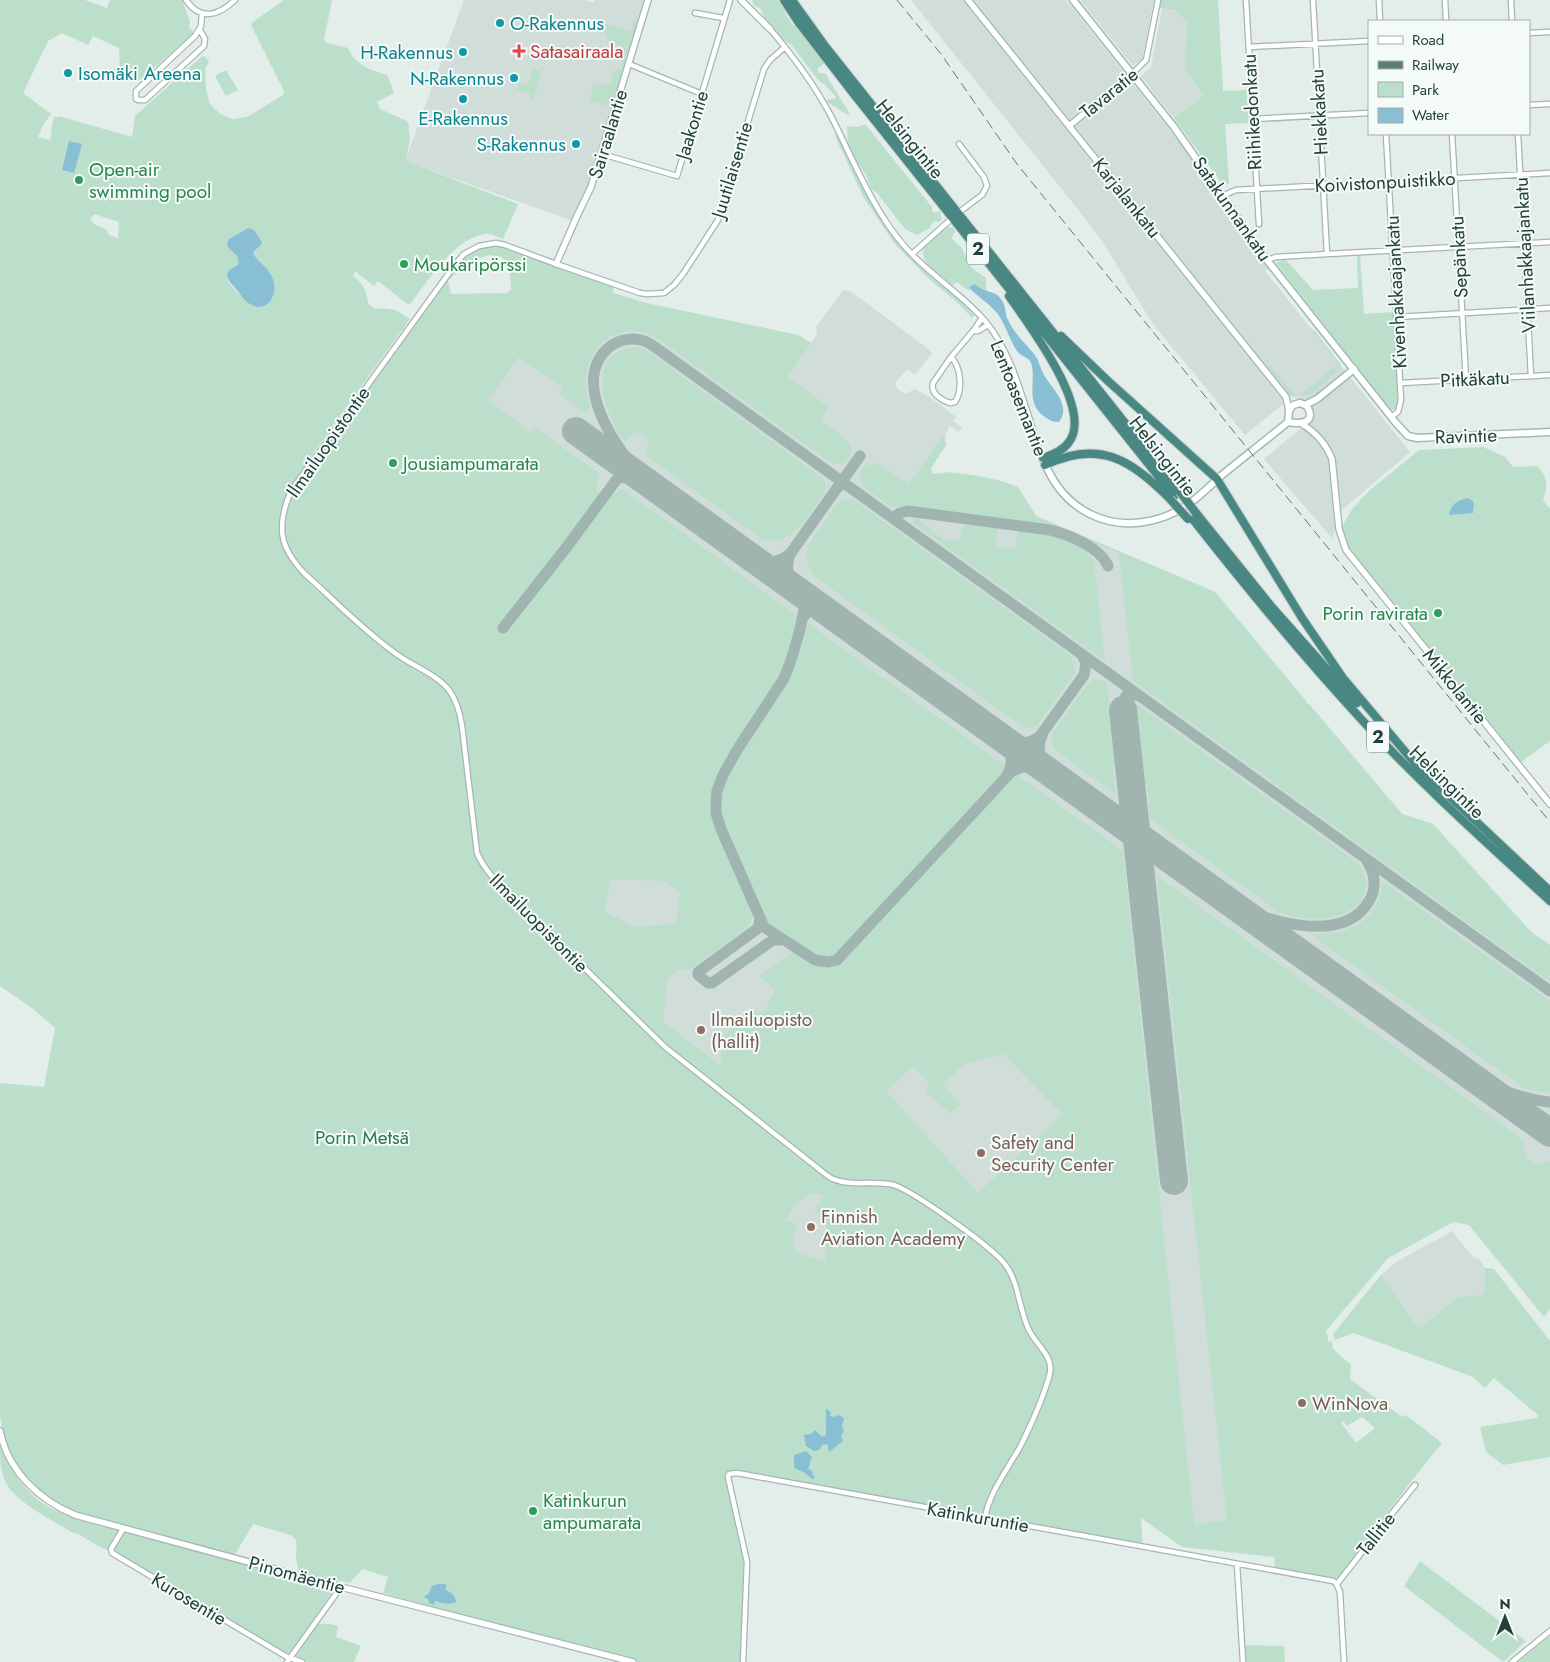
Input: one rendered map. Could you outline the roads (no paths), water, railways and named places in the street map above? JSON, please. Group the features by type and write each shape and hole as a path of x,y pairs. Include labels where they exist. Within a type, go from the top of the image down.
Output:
{"highway":[{"name":"Helsingintie","path":"784,0 853,93 1222,557 1289,638 1369,727 1443,803 1550,901"},
{"name":"Helsingintie","path":"792,0 831,53 1031,304 1175,496"},
{"path":"974,244 1038,339 1057,371 1070,400 1075,424 1070,442 1044,461"},
{"path":"1031,304 1108,381 1217,480 1302,618 1342,678 1418,767"},
{"path":"1044,461 1073,454 1109,456 1129,464 1175,496 1191,516"},
{"name":"Helsingintie","path":"1191,516 1368,715 1418,767 1550,891"}],"main road":[{"name":"Satakunnankatu","path":"1073,0 1174,127 1267,260 1391,417"},
{"path":"1306,408 1294,405 1289,416 1292,420 1299,423 1305,422 1306,408 1354,369"},
{"name":"Lentoasemantie","path":"1044,461 1054,481 1075,504 1088,513 1102,519 1125,523 1154,520 1175,512 1193,501 1289,416"},
{"name":"Ravintie","path":"1391,417 1406,434 1417,438 1550,432"}],"street":[{"path":"186,0 193,10 214,14 221,12 235,0"},
{"name":"Sairaalantie","path":"556,264 591,187 648,0"},
{"name":"Jaakontie","path":"602,154 677,176 730,0"},
{"name":"Lentoasemantie","path":"741,0 785,47 823,102 874,203 894,234 928,270 968,302 988,325 1006,356 1044,461"},
{"name":"Karjalankatu","path":"968,0 1286,397 1306,408"},
{"name":"Tavaratie","path":"1069,126 1132,74 1146,60 1158,0"},
{"name":"Riihikedonkatu","path":"1246,0 1259,224"},
{"name":"Hiekkakatu","path":"1313,0 1327,254"},
{"path":"1379,0 1380,20"},
{"path":"1445,0 1446,20"},
{"path":"1511,0 1512,20"},
{"path":"200,30 136,90 135,96 138,100 145,100 204,46 205,39 200,30 202,13"},
{"path":"696,13 724,18"},
{"path":"1530,34 1550,32"},
{"path":"1249,47 1368,41"},
{"name":"Juutilaisentie","path":"556,264 647,294 664,293 674,285 718,220 764,68 785,47"},
{"path":"629,64 702,94"},
{"path":"1530,105 1550,104"},
{"path":"1253,119 1368,113"},
{"name":"Kivenhakkaajankatu","path":"1386,135 1401,383 1399,409 1391,417"},
{"name":"Sepänkatu","path":"1452,135 1466,380"},
{"name":"Viilanhakkaajankatu","path":"1518,135 1532,376"},
{"path":"959,144 984,177 987,186 982,195 962,210"},
{"name":"Koivistonpuistikko","path":"1222,196 1236,190 1257,188 1550,173"},
{"path":"912,254 949,221"},
{"path":"1267,260 1276,257 1550,242"},
{"name":"Ilmailuopistontie","path":"556,264 512,247 496,244 472,249 464,254 291,491 284,507 282,523 282,532 288,553 294,563 305,574 375,637 404,659 436,678 453,696 460,712 477,853 490,875 508,893 665,1047 824,1173 834,1180 886,1184 909,1192 982,1243 1007,1266 1029,1330 1049,1359 1051,1370 1034,1417 992,1495 985,1518"},
{"path":"1397,317 1550,308"},
{"path":"951,357 958,367 960,390 955,402 950,403 933,393 932,388 936,377 951,357 973,331 982,318"},
{"path":"973,331 980,330 988,325"},
{"name":"Pitkäkatu","path":"1401,383 1550,375"},
{"name":"Karjalankatu","path":"1286,397 1289,416"},
{"path":"1306,408 1312,430"},
{"path":"1299,423 1312,430"},
{"name":"Mikkolantie","path":"1312,430 1332,459 1338,530 1346,550 1550,804"},
{"name":"Pinomäentie","path":"0,1431 5,1449 30,1488 44,1499 75,1515 633,1662"},
{"name":"Katinkuruntie","path":"743,1662 746,1562 728,1483 729,1474 737,1473 1333,1581 1337,1584"},
{"name":"Tallitie","path":"1337,1584 1415,1485"},
{"name":"Kurosentie","path":"124,1529 111,1549 112,1553 287,1657 288,1660"},
{"path":"1237,1564 1243,1662"},
{"path":"1337,1584 1340,1592 1344,1662"},
{"path":"302,1662 288,1660 341,1586"},
{"path":"1512,1662 1550,1631"}],"water":[{"path":"69,141 82,144 74,173 62,170"},
{"path":"248,228 254,230 262,242 253,252 269,272 274,283 272,298 260,307 255,307 246,301 230,283 227,274 229,270 238,265 238,257 227,243 229,239"},
{"path":"975,284 1001,299 1010,325 1036,356 1044,375 1062,403 1062,416 1059,422 1045,417 1035,405 1032,391 1031,363 1017,351 997,313 969,288"},
{"path":"1467,498 1472,500 1474,504 1473,513 1449,515 1451,508 1455,504"},
{"path":"826,1409 831,1412 830,1416 838,1415 844,1418 842,1426 844,1431 841,1436 843,1441 829,1452 828,1445 823,1444 819,1450 814,1451 806,1446 804,1435 811,1434 815,1430 822,1437 826,1435"},
{"path":"806,1451 812,1457 808,1469 811,1470 815,1478 812,1479 794,1468 794,1455"},
{"path":"446,1584 446,1590 453,1595 456,1602 446,1604 436,1601 434,1602 435,1605 429,1603 428,1599 424,1597 429,1593 432,1586"}],"railway":[{"path":"897,0 941,54 1017,164 1550,822"}],"place":[{"name":"O-Rakennus","path":"500,23"},
{"name":"Satasairaala","path":"519,51"},
{"name":"H-Rakennus","path":"463,52"},
{"name":"Isomäki Areena","path":"68,73"},
{"name":"N-Rakennus","path":"514,78"},
{"name":"E-Rakennus","path":"463,99"},
{"name":"S-Rakennus","path":"576,144"},
{"name":"Open-air swimming pool","path":"79,180"},
{"name":"Moukaripörssi","path":"404,264"},
{"name":"Jousiampumarata","path":"393,463"},
{"name":"Porin ravirata","path":"1438,613"},
{"name":"Ilmailuopisto (hallit)","path":"701,1030"},
{"name":"Safety and Security Center","path":"981,1153"},
{"name":"Finnish Aviation Academy","path":"811,1227"},
{"name":"WinNova","path":"1302,1403"},
{"name":"Katinkurun ampumarata","path":"533,1511"}],"park label":[{"name":"Porin Metsä","path":"362,1137"}]}
